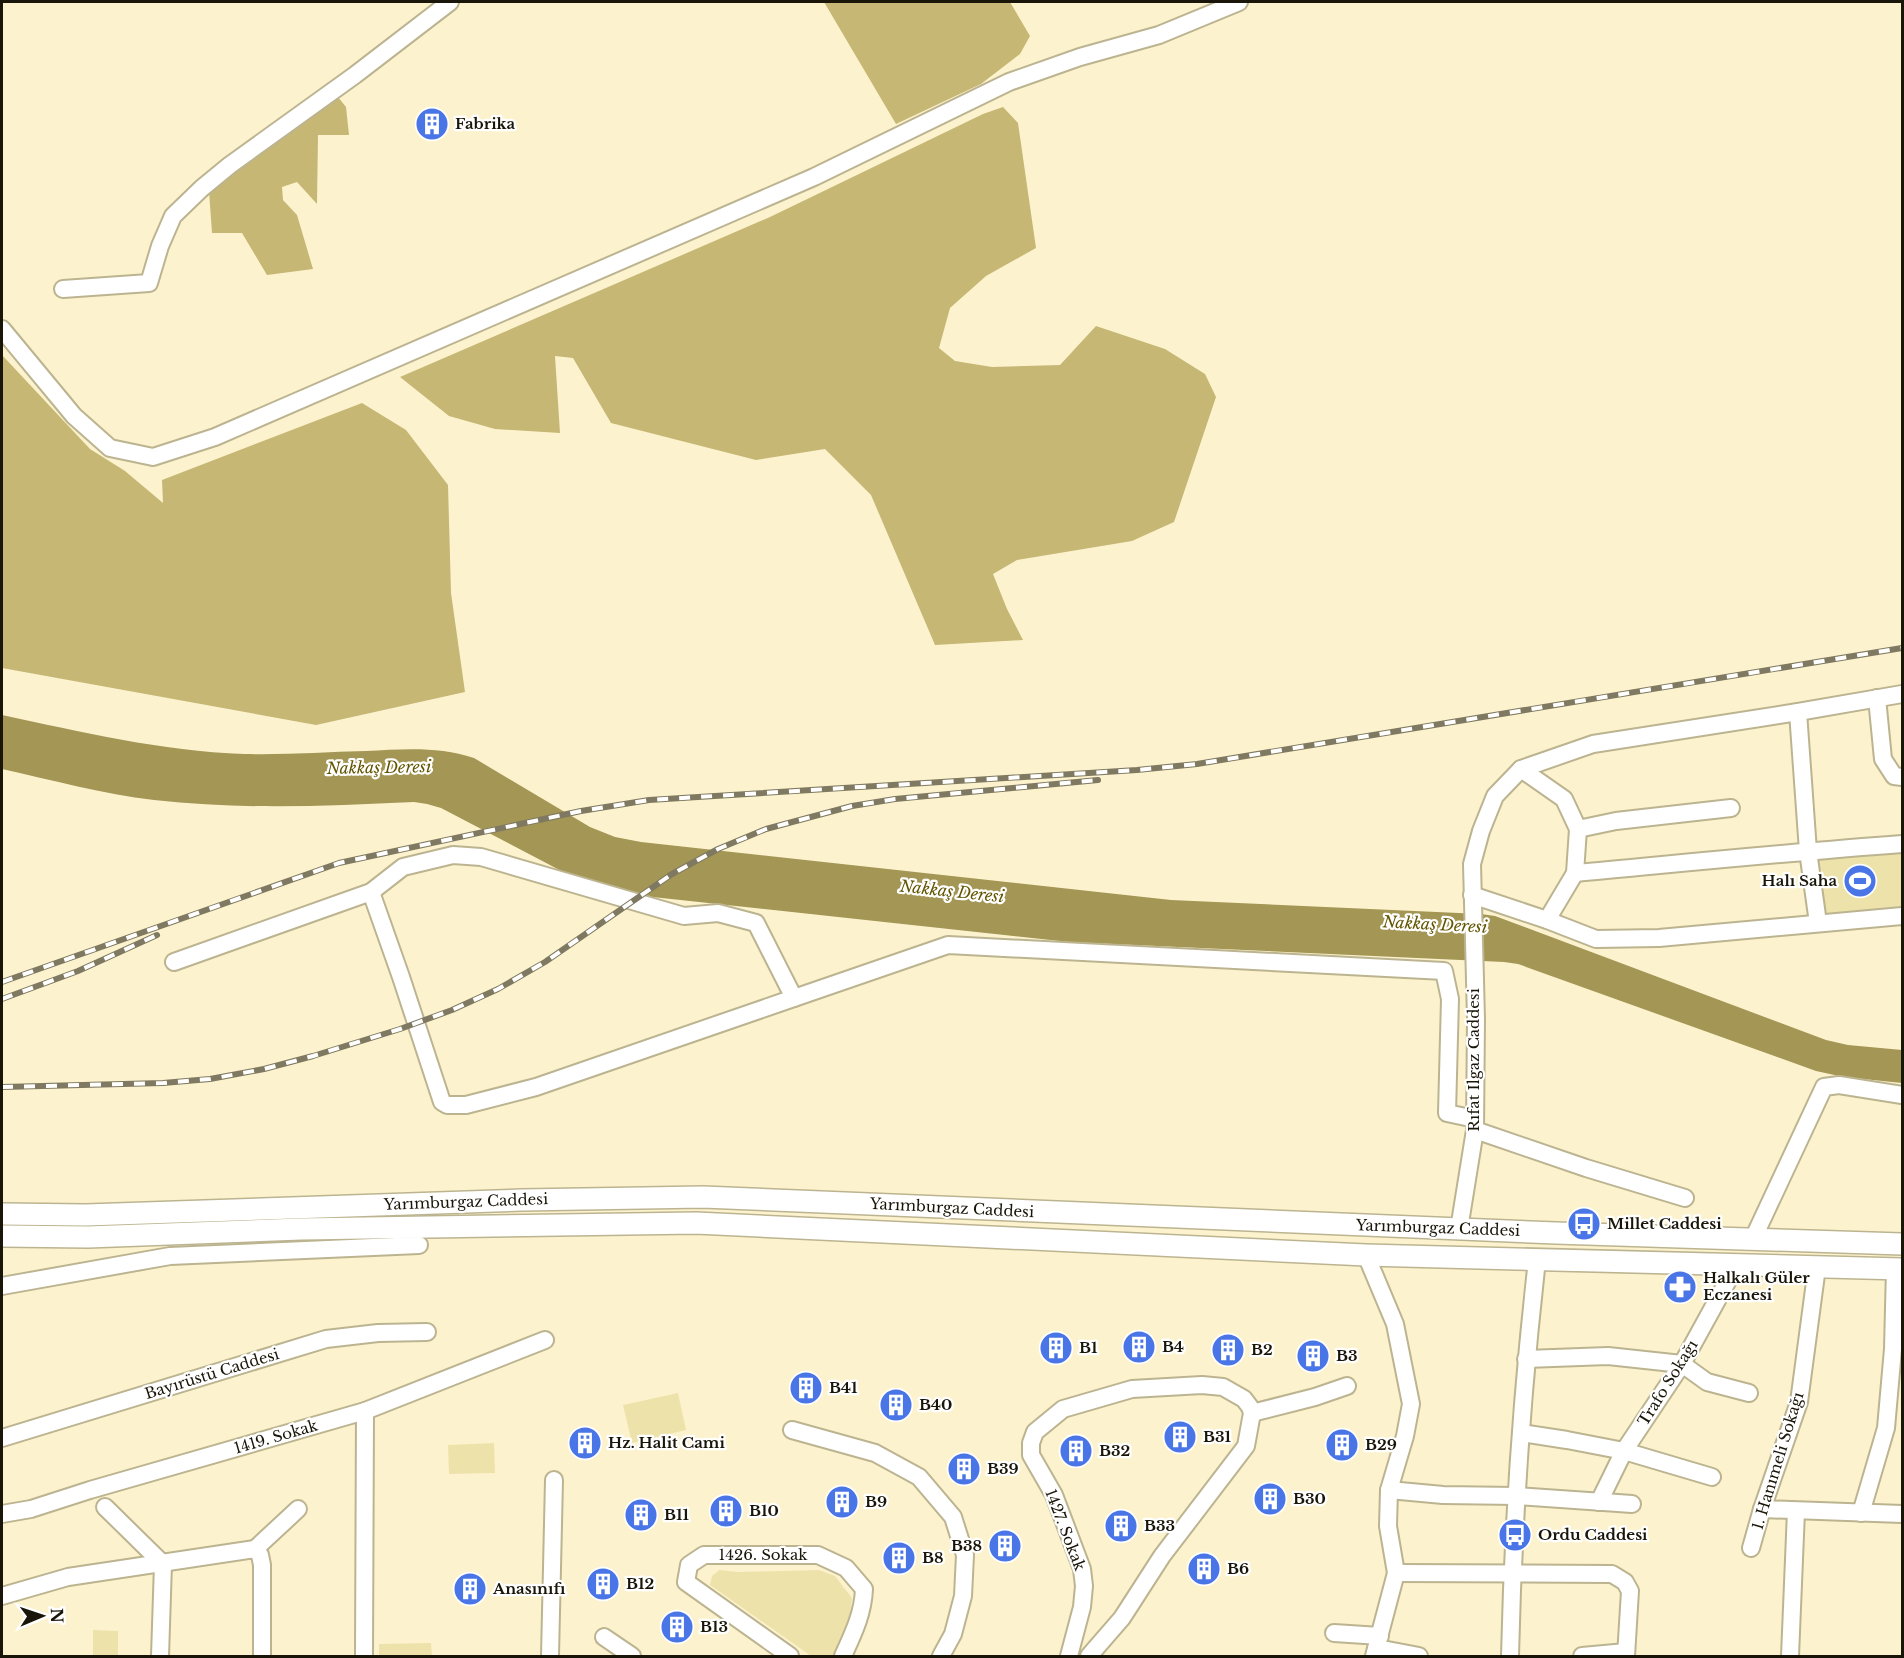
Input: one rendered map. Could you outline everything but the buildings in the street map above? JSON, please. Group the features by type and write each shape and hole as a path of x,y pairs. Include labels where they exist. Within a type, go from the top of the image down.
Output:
{"main road":[{"name":"Yarımburgaz Caddesi","path":"2,1214 86,1215 510,1200 703,1197 1459,1229 1902,1244"},
{"name":"Yarımburgaz Caddesi","path":"2,1236 88,1237 325,1229 696,1223 1366,1255 1899,1268"},
{"path":"1537,1260 1539,1232"}],"street":[{"path":"63,289 149,283 172,216 230,165 355,75 450,2"},
{"path":"2,329 74,416 110,448 153,457 215,437 803,182 1010,82 1080,57 1159,35 1239,2"},
{"path":"1902,694 1593,744 1521,769 1495,796 1480,831 1472,864 1472,895 1596,939 1659,938 1902,916"},
{"path":"1877,698 1883,759 1894,776 1902,777"},
{"path":"1798,712 1809,851 1818,923"},
{"path":"1521,769 1564,799 1578,829 1575,873 1547,920"},
{"path":"1578,829 1616,821 1731,808"},
{"path":"1575,873 1902,844"},
{"path":"174,962 371,892 403,867 453,855 482,857 684,916 718,913 756,923 794,998"},
{"path":"371,892 442,1102 447,1105 466,1105 536,1088 948,945 1444,971 1450,999 1447,1113 1586,1168 1685,1198"},
{"name":"Rıfat Ilgaz Caddesi","path":"1459,1229 1475,1125 1472,895"},
{"path":"1753,1239 1824,1087 1839,1085 1902,1095"},
{"path":"2,1286 170,1256 419,1245"},
{"path":"1366,1255 1395,1324 1411,1404 1405,1436 1389,1490 1388,1526 1396,1573 1377,1647"},
{"path":"1510,1656 1516,1496 1526,1359 1537,1260"},
{"name":"Trafo Sokağı","path":"1599,1502 1624,1451 1682,1364 1737,1264"},
{"name":"1. Hanımeli Sokağı","path":"1751,1548 1798,1402 1817,1267"},
{"path":"1862,1513 1886,1428 1899,1268"},
{"name":"Bayırüstü Caddesi","path":"2,1438 326,1339 378,1333 427,1332"},
{"name":"1419. Sokak","path":"2,1514 31,1509 365,1411 545,1340"},
{"path":"1526,1359 1608,1356 1682,1364 1707,1382 1749,1393"},
{"name":"1427. Sokak","path":"1069,1656 1082,1607 1084,1586 1082,1569 1054,1495 1031,1455 1031,1443 1035,1432 1063,1409 1132,1389 1202,1385 1223,1387 1244,1399 1252,1413"},
{"path":"1089,1656 1122,1618 1162,1556 1246,1446 1252,1413 1315,1397 1347,1386"},
{"path":"364,1656 365,1411"},
{"path":"792,1430 875,1453 919,1477 954,1517 965,1555 963,1596 953,1634 940,1656"},
{"path":"1521,1433 1624,1451 1712,1477"},
{"path":"550,1656 554,1480"},
{"path":"1389,1490 1443,1495 1516,1496 1632,1504"},
{"path":"105,1507 163,1564 160,1656"},
{"path":"2,1596 68,1577 255,1549 298,1509"},
{"path":"1762,1509 1902,1514"},
{"path":"1790,1656 1796,1511"},
{"path":"255,1549 260,1555 262,1565 262,1656"},
{"name":"1426. Sokak","path":"790,1656 686,1582 689,1565 704,1555 818,1555 846,1568 864,1589 858,1623 843,1656"},
{"path":"1396,1573 1611,1574 1625,1582 1630,1591 1626,1654 1582,1656"},
{"path":"1334,1633 1377,1647 1419,1656"},
{"path":"604,1638 632,1656"}],"shaded area":[{"path":"824,2 1010,2 1030,36 1020,54 981,84 896,124"},
{"path":"334,92 346,107 349,135 318,135 317,204 297,182 282,187 283,200 297,215 313,269 267,275 242,233 212,233 209,191"},
{"path":"1003,107 1018,123 1036,248 986,276 950,308 939,348 955,361 992,367 1060,365 1096,326 1165,349 1205,374 1216,397 1174,522 1132,541 1017,560 993,574 1023,640 935,645 871,495 825,449 756,460 611,423 573,358 555,356 560,433 495,429 449,416 400,377 770,217 983,114"},
{"path":"2,355 90,449 125,471 163,503 162,480 362,403 406,430 448,485 451,593 465,692 316,725 2,668"},
{"name":"Halı Saha","path":"1902,844 1902,911 1818,916 1817,850"},
{"path":"678,1393 686,1430 632,1443 623,1405"},
{"path":"494,1443 495,1473 449,1474 448,1445"},
{"path":"719,1570 738,1572 819,1570 835,1576 852,1598 850,1615 834,1656 811,1656 710,1585 712,1576"},
{"path":"93,1630 118,1631 118,1656 93,1656"},
{"path":"431,1643 432,1656 379,1656 379,1644"}],"water":[{"name":"Nakkaş Deresi","path":"2,715 122,740 213,752 275,754 421,749 461,754 474,758 590,827 615,837 641,842 1171,900 1495,916 1826,1040 1848,1045 1902,1050 1902,1083 1844,1077 1816,1071 1518,964 1069,942 634,895 569,875 441,808 427,804 414,802 284,806 187,803 116,794 2,769"}],"railway":[{"path":"2,982 339,863 581,811 649,800 1137,770 1197,764 1902,648"},
{"path":"2,1087 163,1083 210,1079 264,1069 313,1056 400,1029 452,1010 498,989 545,962 672,874 718,849 766,829 852,806 895,799 1098,780"},
{"path":"2,999 78,971 157,935"}],"place":[{"name":"Fabrika","path":"432,124"},
{"name":"Halı Saha","path":"1860,881"},
{"name":"Millet Caddesi","path":"1584,1224"},
{"name":"Halkalı Güler Eczanesi","path":"1680,1287"},
{"name":"B4","path":"1139,1347"},
{"name":"B1","path":"1056,1348"},
{"name":"B2","path":"1228,1350"},
{"name":"B3","path":"1313,1356"},
{"name":"B41","path":"806,1388"},
{"name":"B40","path":"896,1405"},
{"name":"B31","path":"1180,1437"},
{"name":"Hz. Halit Cami","path":"585,1443"},
{"name":"B29","path":"1342,1445"},
{"name":"B32","path":"1076,1451"},
{"name":"B39","path":"964,1469"},
{"name":"B30","path":"1270,1499"},
{"name":"B9","path":"842,1502"},
{"name":"B10","path":"726,1511"},
{"name":"B11","path":"641,1515"},
{"name":"B33","path":"1121,1526"},
{"name":"Ordu Caddesi","path":"1515,1535"},
{"name":"B38","path":"1005,1546"},
{"name":"B8","path":"899,1558"},
{"name":"B6","path":"1204,1569"},
{"name":"B12","path":"603,1584"},
{"name":"Anasınıfı","path":"470,1589"},
{"name":"B13","path":"677,1627"}]}
